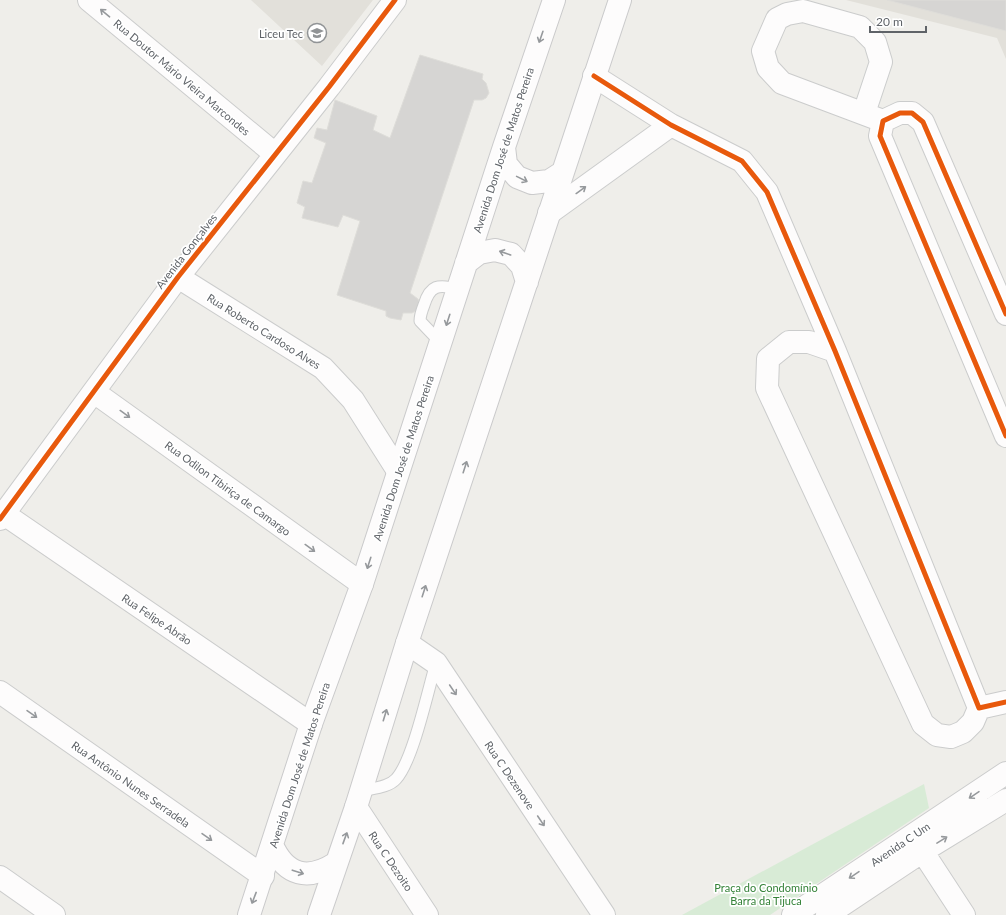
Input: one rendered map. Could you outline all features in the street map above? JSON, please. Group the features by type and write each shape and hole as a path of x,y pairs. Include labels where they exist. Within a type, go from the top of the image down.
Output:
{"street":[{"name":"Rua Doutor Mário Vieira Marcondes","path":"89,0 275,154"},
{"name":"Avenida Gonçalves","path":"2,517 178,277 395,0"},
{"name":"Avenida Dom José de Matos Pereira","path":"249,915 263,876 311,724 362,584 504,147 554,0"},
{"path":"319,915 336,862 359,799 407,643 620,0"},
{"path":"1006,314 924,122 912,113 900,113 874,117 782,83 768,68 763,51 777,19 787,14 803,10 860,27 875,42 881,62 874,117 880,136 1006,436"},
{"path":"594,76 670,125 742,161 767,192 835,351 979,708 973,722 963,732 951,736 937,735 924,724 767,388 768,359 789,342 809,342 835,351"},
{"path":"549,213 670,125"},
{"path":"504,147 506,164 517,177 532,184 549,181 563,172"},
{"path":"466,263 479,253 495,250 511,254 522,266 527,282"},
{"name":"Rua Roberto Cardoso Alves","path":"178,277 323,368 353,400 398,471"},
{"name":"Rua Odilon Tibiriça de Camargo","path":"94,392 362,584"},
{"name":"Rua Felipe Abrão","path":"2,517 311,724"},
{"name":"Rua C Dezenove","path":"407,643 436,663 604,915"},
{"name":"Rua Antônio Nunes Serradela","path":"0,692 263,876"},
{"path":"979,708 1006,702"},
{"name":"Avenida C Um","path":"827,915 1006,773"},
{"name":"Rua C Dezoito","path":"359,799 427,915"},
{"name":"Avenida C Um","path":"793,915 918,844 1006,800"},
{"path":"918,844 964,915"},
{"path":"272,845 277,856 284,864 293,871 303,874 314,874 325,870 336,862"},
{"path":"0,877 54,915"}],"lane":[{"path":"359,799 395,780 406,765 436,663"}],"shaded area":[{"name":"Liceu Tec","path":"251,0 373,0 322,66"},
{"path":"846,0 1006,0 1006,59 997,38"}],"green space":[{"name":"Praça do Condomínio Barra da Tijuca","path":"924,784 929,808 770,915 682,915"}],"building":[{"path":"887,0 1006,0 1006,31"},
{"path":"420,55 483,74 482,79 486,83 489,93 486,98 482,100 474,100 410,293 418,299 420,304 419,309 412,313 403,313 401,320 386,316 386,311 337,295 360,221 343,215 338,227 302,218 305,207 297,203 303,181 312,183 326,143 314,138 317,128 327,130 335,100 377,116 373,130 390,138"}],"cycle path":[{"path":"0,519 178,277 329,87 395,0"},
{"path":"594,76 671,125 742,161 767,192 835,351 979,708 1006,702"},
{"path":"1006,314 923,122 912,113 900,113 883,121 880,136 1006,436"}],"place":[{"name":"Liceu Tec","path":"317,33"}]}
